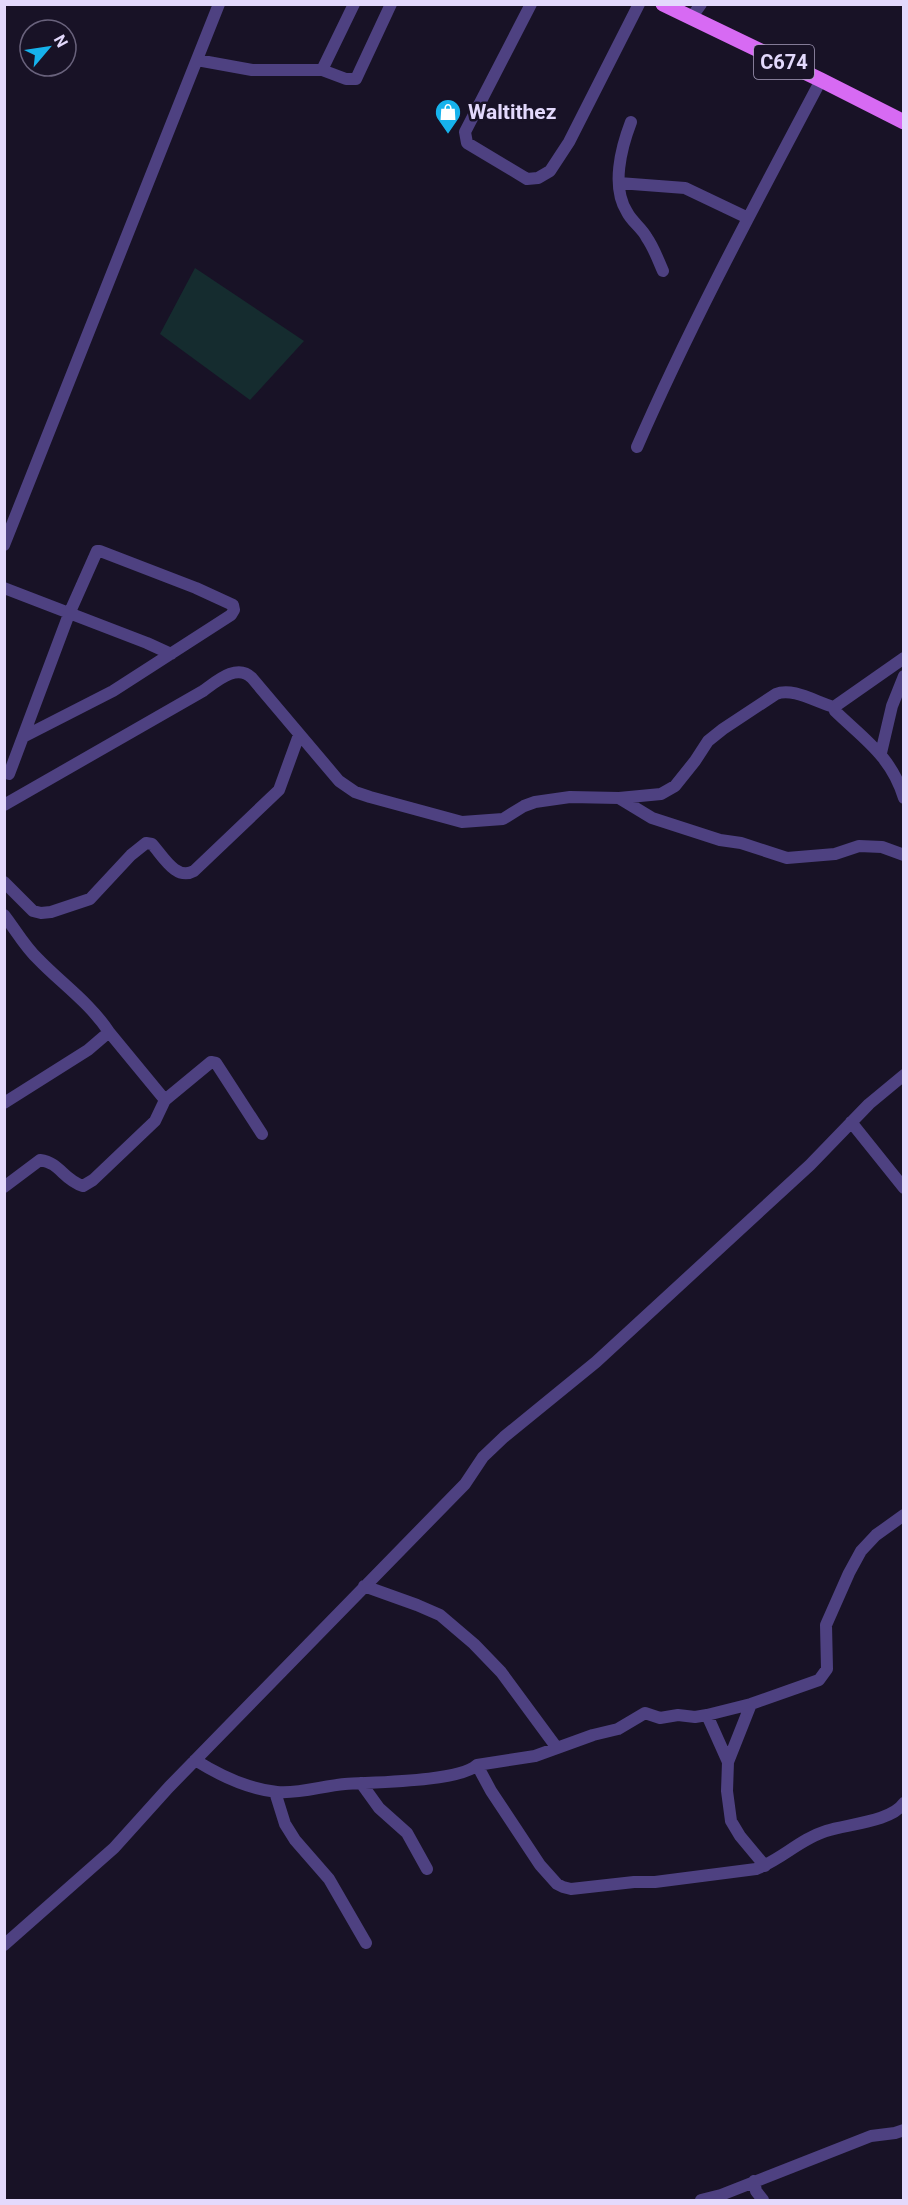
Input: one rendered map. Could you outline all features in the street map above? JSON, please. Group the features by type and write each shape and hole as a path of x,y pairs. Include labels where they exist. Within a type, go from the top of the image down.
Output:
{"main road":[{"name":"C674","path":"663,4 903,122"}],"street":[{"path":"4,545 219,4"},
{"path":"322,70 354,4"},
{"path":"197,60 252,70 322,70 346,79 356,79 391,4"},
{"path":"531,4 465,132 467,143 527,179 538,178 550,171 557,162 639,4"},
{"path":"691,18 701,4"},
{"path":"637,447 663,387 821,80"},
{"path":"631,122 621,147 619,163 619,183 624,207 647,238 663,271"},
{"path":"619,183 685,188 748,218"},
{"path":"9,774 69,614 87,569 99,550 232,604 234,610 231,615 171,654 112,691 23,737"},
{"path":"4,588 147,642 171,654"},
{"path":"834,707 903,658"},
{"path":"4,805 227,675 241,671 252,678 332,775 355,792 462,822 503,819 535,802 570,797 619,798 661,794 675,786 695,762 708,741 776,694 792,691 834,707"},
{"path":"881,753 892,706 903,676"},
{"path":"834,707 835,711 881,753 899,784 903,798"},
{"path":"4,882 33,911 51,912 90,899 131,855 146,843 152,844 179,874 188,874 194,871 279,790 299,735"},
{"path":"619,798 652,818 787,858 835,854 859,846 882,847 903,855"},
{"path":"4,915 36,958 103,1022 165,1100"},
{"path":"4,1102 88,1050 109,1032"},
{"path":"4,1187 40,1160 51,1161 72,1182 83,1186 93,1180 127,1145 155,1121 165,1100 208,1063 214,1062 262,1134"},
{"path":"4,1945 114,1848 195,1760 465,1484 483,1457 596,1362 810,1165 869,1104 903,1075"},
{"path":"851,1122 903,1188"},
{"path":"195,1760 223,1776 252,1787 275,1792 297,1792 361,1783 443,1776 472,1769 477,1765 535,1756 593,1735 618,1729 645,1713 660,1718 678,1715 695,1717 707,1715 751,1704 805,1686 819,1680 824,1675 827,1661 826,1624 861,1551 876,1535 903,1515"},
{"path":"364,1586 440,1615 474,1644 501,1672 558,1748"},
{"path":"751,1704 728,1762 727,1791 731,1821 740,1836 765,1866"},
{"path":"707,1715 728,1762"},
{"path":"477,1765 491,1791 540,1865 557,1884 571,1889 726,1874 765,1866 807,1839 824,1832 894,1813 903,1803"},
{"path":"361,1783 379,1808 407,1833 427,1869"},
{"path":"275,1792 285,1824 301,1848 329,1879 366,1943"},
{"path":"701,2200 871,2136 903,2130"},
{"path":"754,2181 756,2191 763,2200"}],"green space":[{"path":"195,268 304,341 250,400 160,334"}],"place":[{"name":"Waltithez","path":"448,135"}]}
